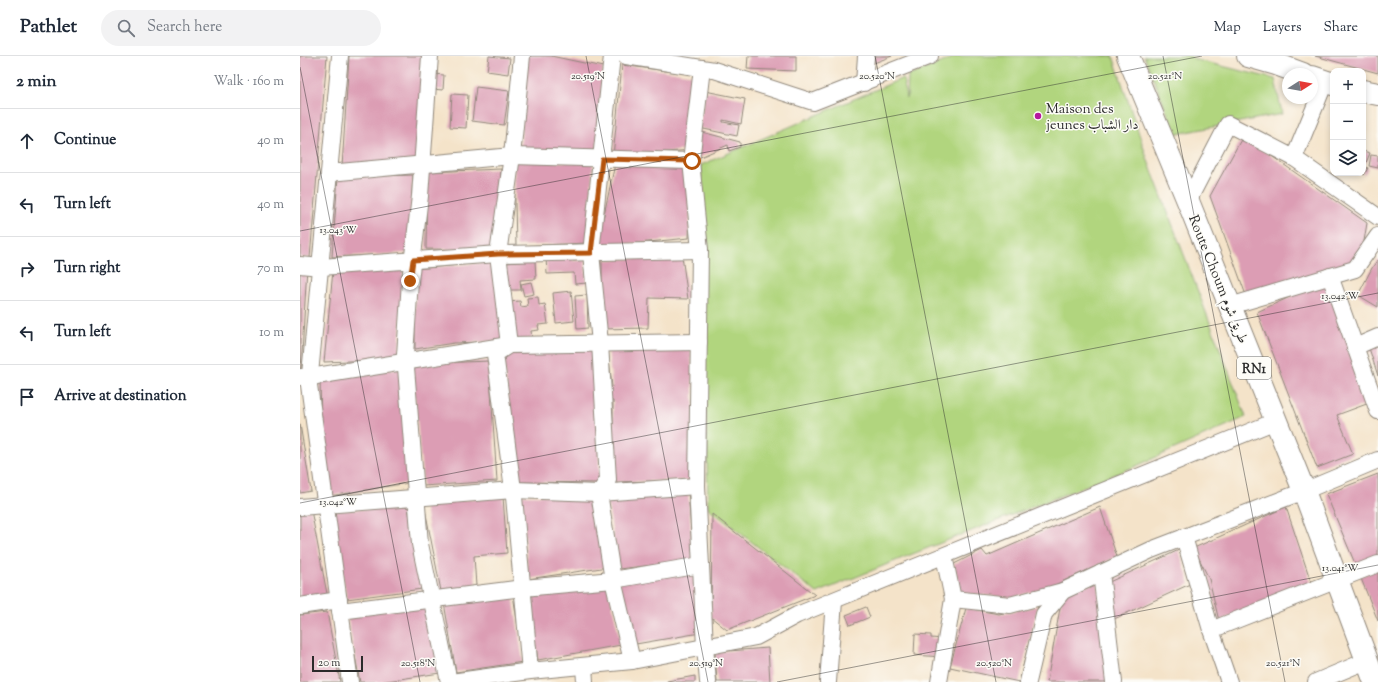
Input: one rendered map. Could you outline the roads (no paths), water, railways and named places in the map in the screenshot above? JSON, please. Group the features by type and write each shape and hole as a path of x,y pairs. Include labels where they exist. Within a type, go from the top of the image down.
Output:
{"main road":[{"name":"Route Choum طريق شوم","path":"1128,56 1188,201 1304,491 1375,682"},
{"path":"1248,56 1275,60 1291,68"},
{"path":"1366,92 1378,94"}],"street":[{"path":"340,56 321,267 305,377 309,385 350,682"},
{"path":"430,56 420,196 405,348 405,362 420,544 450,682 524,675 584,666 632,661 756,637 797,615 1276,421"},
{"path":"509,345 498,254 512,156 522,56"},
{"path":"612,56 591,253 600,343 608,480 599,493 613,580 632,661"},
{"path":"626,56 714,70 813,102 930,56"},
{"path":"864,83 866,56"},
{"path":"702,68 692,161 700,250 697,486 708,682"},
{"path":"1294,158 1323,81"},
{"path":"1188,201 1228,124 1294,158 1378,217"},
{"path":"329,173 512,156 692,161"},
{"path":"1230,306 1355,269 1378,236"},
{"path":"300,265 321,267 498,254 700,250"},
{"path":"1330,276 1378,411"},
{"path":"1355,347 1378,337"},
{"path":"305,377 509,345 699,342"},
{"path":"509,345 495,354 513,490 523,588 524,675"},
{"path":"953,599 1010,605 1063,591 1151,550 1304,491 1378,460"},
{"path":"300,507 513,490 599,493 697,486"},
{"path":"1184,537 1211,630 1229,682"},
{"path":"939,682 953,599 944,556"},
{"path":"1211,630 1378,564"},
{"path":"300,606 431,599 523,588 613,580 701,565"},
{"path":"1102,573 1114,682"},
{"path":"1028,682 1044,614 1063,591"},
{"path":"828,682 834,601"},
{"path":"1316,682 1366,661"},
{"path":"584,666 585,682"}],"place":[{"name":"Maison des jeunes دار الشباب","path":"1038,116"}]}
